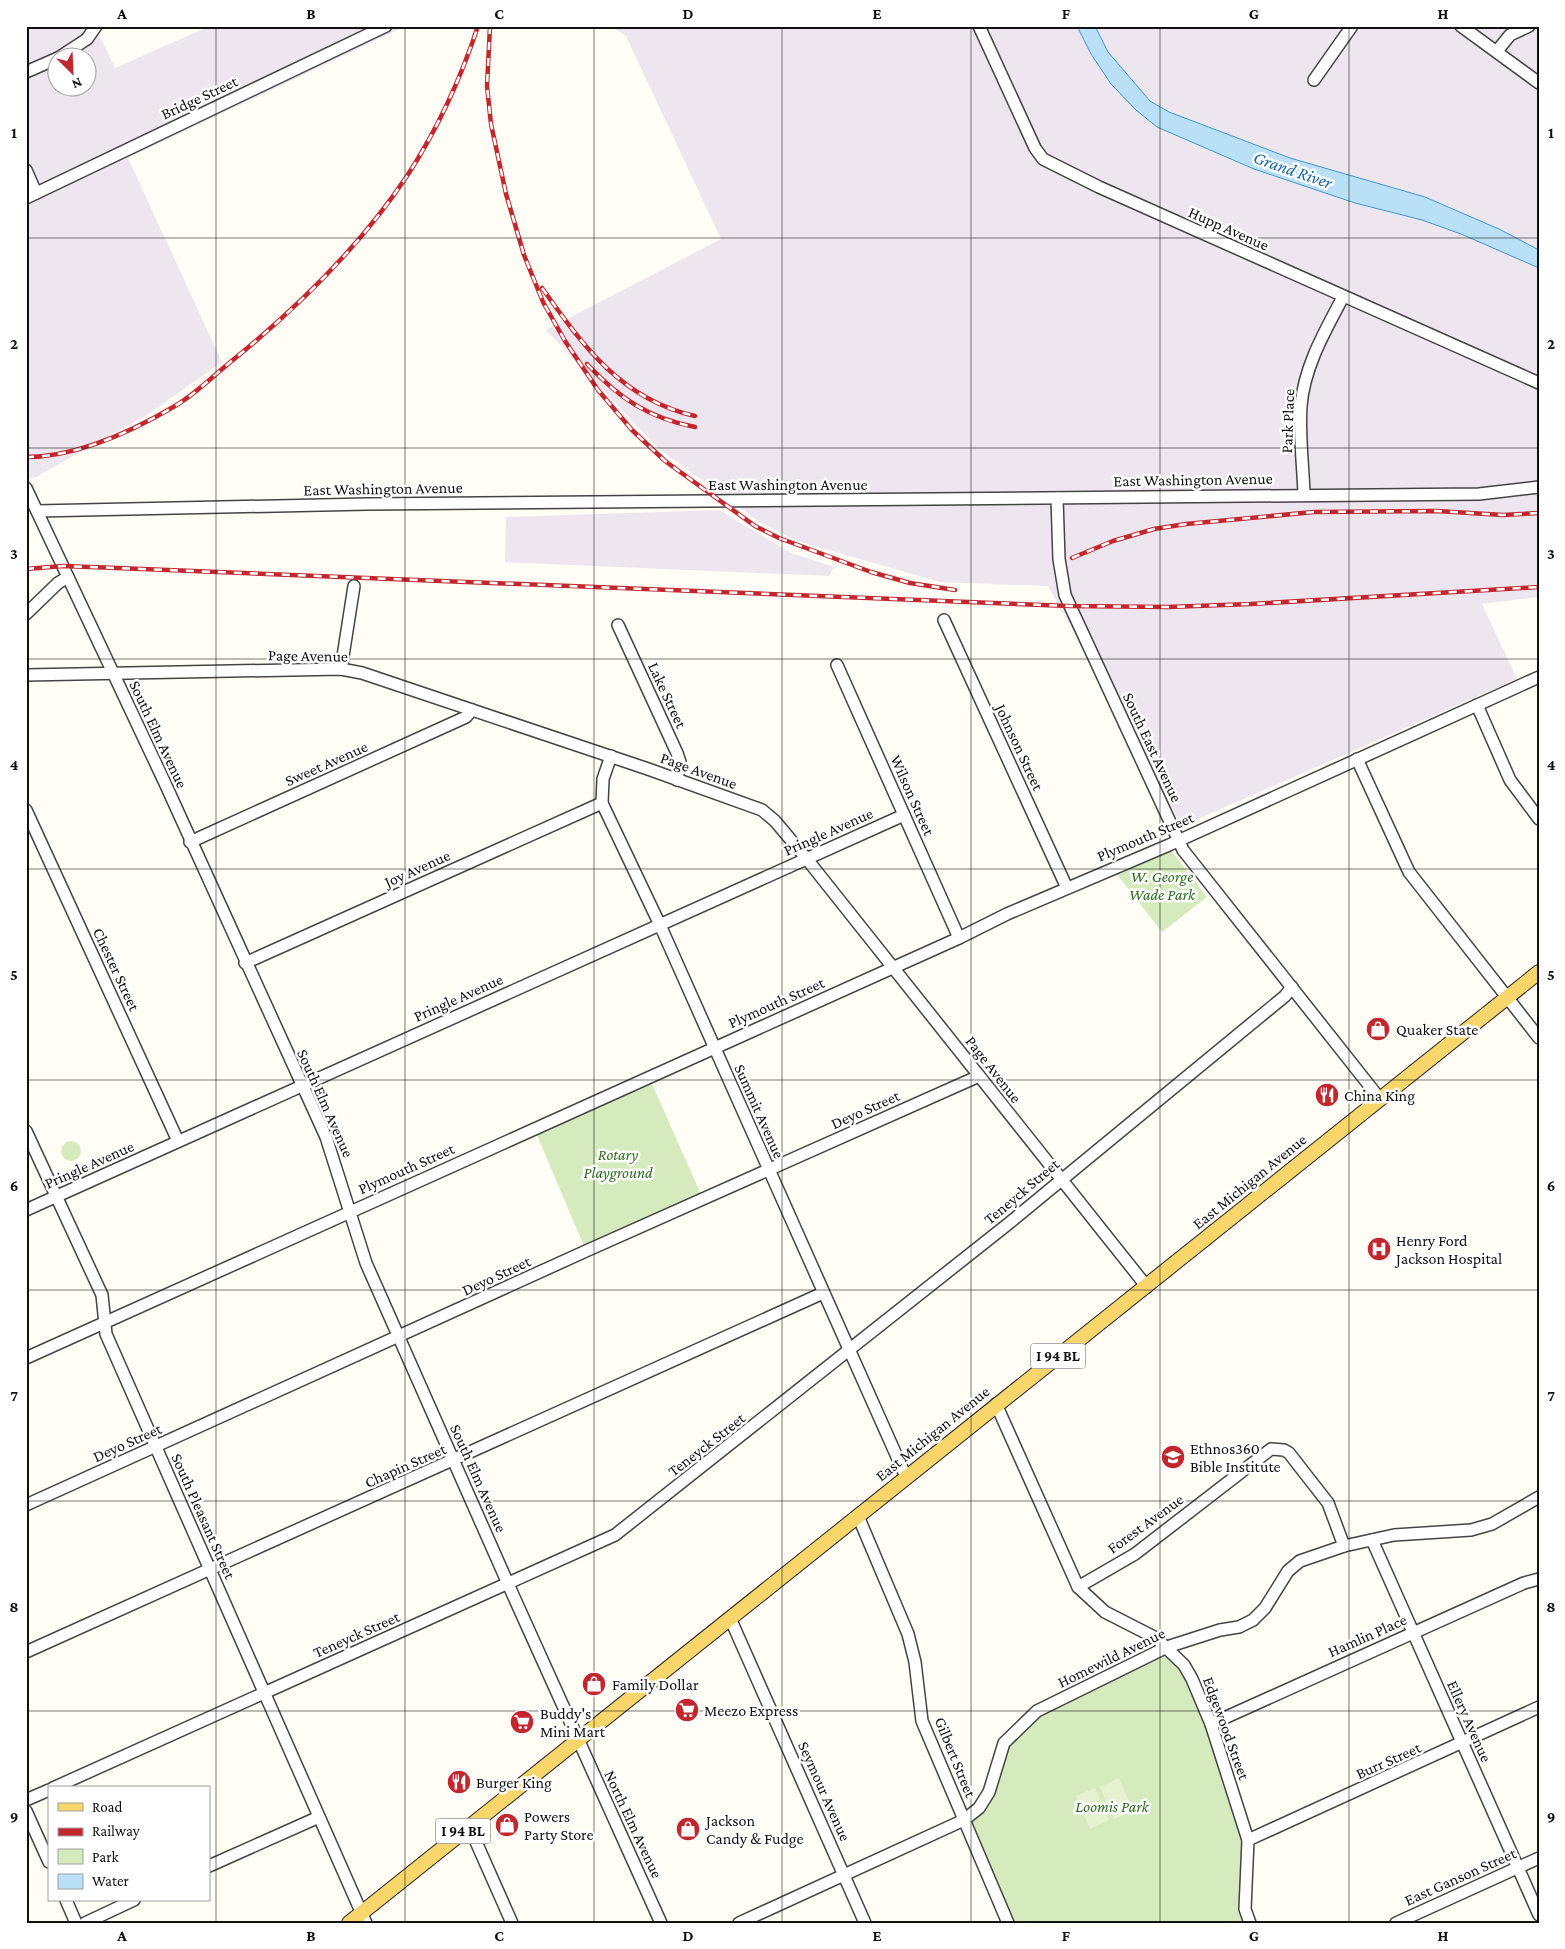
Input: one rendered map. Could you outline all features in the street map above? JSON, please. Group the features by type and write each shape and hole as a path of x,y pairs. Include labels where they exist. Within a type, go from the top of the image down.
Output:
{"main road":[{"name":"East Michigan Avenue","path":"348,1923 364,1917 469,1826 577,1739 996,1404 1147,1287 1539,972"}],"street":[{"path":"73,48 87,39 96,26"},
{"name":"Bridge Street","path":"31,195 386,26"},
{"name":"Hupp Avenue","path":"979,26 1035,148 1043,159 1117,195 1539,383"},
{"path":"1314,80 1352,26"},
{"path":"1461,26 1539,83"},
{"path":"1497,51 1510,35 1529,26"},
{"path":"26,72 48,62"},
{"path":"26,170 31,195"},
{"name":"Park Place","path":"1304,494 1301,406 1305,378 1313,356 1343,297"},
{"name":"East Washington Avenue","path":"36,511 367,504 1057,498 1133,495 1479,494 1539,487"},
{"name":"South Elm Avenue","path":"26,488 114,673 330,1147 366,1263 577,1739"},
{"name":"South East Avenue","path":"1057,498 1059,559 1065,595 1183,850 1380,1099"},
{"path":"26,614 58,583 68,577"},
{"path":"341,670 354,586"},
{"name":"Johnson Street","path":"944,620 1067,888"},
{"name":"Lake Street","path":"618,625 677,752 680,762 677,780"},
{"name":"Wilson Street","path":"838,665 959,938"},
{"name":"Page Avenue","path":"26,675 341,670 362,673 611,756 762,810 775,821 806,858 1147,1287"},
{"name":"Plymouth Street","path":"26,1358 1539,677"},
{"path":"1477,705 1510,780 1539,818"},
{"name":"Sweet Avenue","path":"190,842 466,717 472,710"},
{"name":"Summit Avenue","path":"611,756 603,779 602,803 660,925 906,1477"},
{"path":"1357,759 1409,872 1539,1038"},
{"name":"Joy Avenue","path":"245,963 602,803"},
{"name":"Chester Street","path":"26,810 178,1141"},
{"name":"Pringle Avenue","path":"26,1210 904,814"},
{"name":"Teneyck Street","path":"58,1786 615,1535 1008,1224 1061,1178 1285,996 1292,987"},
{"name":"Deyo Street","path":"26,1505 980,1076"},
{"name":"South Pleasant Street","path":"26,1131 102,1295 106,1334 364,1917"},
{"name":"Chapin Street","path":"26,1652 454,1461 823,1293"},
{"name":"Edgewood Street","path":"996,1404 1078,1587 1105,1612 1156,1638 1184,1665 1192,1679 1211,1724 1248,1840 1245,1910 1250,1923"},
{"name":"Forest Avenue","path":"1078,1587 1135,1554 1265,1452 1278,1449 1288,1453 1328,1503 1344,1546"},
{"name":"Homewild Avenue","path":"739,1923 964,1820 979,1808 989,1792 1004,1743 1037,1710 1167,1647 1220,1630 1239,1627 1253,1620 1265,1608 1288,1571 1300,1561 1344,1546 1394,1535 1472,1530 1492,1524 1539,1497"},
{"name":"Gilbert Street","path":"858,1516 908,1634 915,1662 922,1721 1008,1923"},
{"name":"Ellery Avenue","path":"1372,1540 1539,1915"},
{"name":"Hamlin Place","path":"1211,1724 1524,1583 1539,1579"},
{"name":"Seymour Avenue","path":"730,1618 865,1923"},
{"name":"Burr Street","path":"1248,1840 1462,1744 1539,1707"},
{"name":"North Elm Avenue","path":"577,1739 661,1923"},
{"path":"26,1800 48,1790"},
{"path":"26,1811 48,1860"},
{"path":"210,1866 319,1817"},
{"path":"469,1826 512,1923"},
{"name":"East Ganson Street","path":"1396,1923 1539,1858"},
{"path":"67,1902 76,1923"},
{"path":"84,1923 130,1902"}],"shaded area":[{"path":"26,26 95,26 115,68 210,26 406,26 128,158 222,362 147,415 36,477 26,479"},
{"path":"610,26 1539,26 1539,597 1482,604 1517,679 1182,826 1048,586 940,582 797,541 760,522 659,449 546,330 721,239 626,36"},
{"path":"719,510 791,553 834,567 829,576 505,562 506,517"}],"green space":[{"name":"W. George Wade Park","path":"1170,849 1207,897 1162,932 1116,873"},
{"name":"Rotary Playground","path":"649,1077 703,1199 586,1251 534,1128"},
{"path":"71,1141 78,1144 81,1151 78,1158 71,1161 64,1158 61,1151 64,1144"},
{"name":"Loomis Park","path":"1167,1647 1192,1679 1248,1840 1250,1923 1009,1923 964,1820 989,1792 1017,1729 1065,1697"},
{"path":"1119,1778 1133,1811 1114,1819 1100,1787"},
{"path":"1095,1788 1109,1820 1090,1829 1076,1796"}],"water":[{"name":"Grand River","path":"1077,26 1095,26 1108,52 1150,101 1169,112 1290,158 1425,197 1499,229 1539,250 1539,268 1461,234 1422,220 1355,203 1254,169 1157,127 1136,110 1111,84 1091,54"}],"railway":[{"path":"26,457 65,453 84,448 122,434 175,406 189,397 301,300 347,253 388,203 407,176 447,103 464,65 478,26"},
{"path":"490,26 487,86 491,124 506,194 524,255 543,302 565,341 598,390 632,430 665,461 755,526 779,538 871,572 910,583 955,590"},
{"path":"542,288 589,350 625,384 669,408 695,416"},
{"path":"587,364 611,387 635,405 663,418 695,427"},
{"path":"1072,558 1113,541 1154,529 1186,524 1314,512 1437,511 1503,515 1539,513"},
{"path":"26,569 63,566 1069,606 1168,607 1251,604 1539,587"}],"place":[{"name":"Quaker State","path":"1378,1029"},
{"name":"China King","path":"1327,1095"},
{"name":"Henry Ford Jackson Hospital","path":"1379,1249"},
{"name":"Ethnos360 Bible Institute","path":"1173,1457"},
{"name":"Family Dollar","path":"594,1684"},
{"name":"Meezo Express","path":"687,1710"},
{"name":"Buddy's Mini Mart","path":"522,1722"},
{"name":"Burger King","path":"459,1782"},
{"name":"Powers Party Store","path":"507,1825"},
{"name":"Jackson Candy & Fudge","path":"688,1829"}]}
